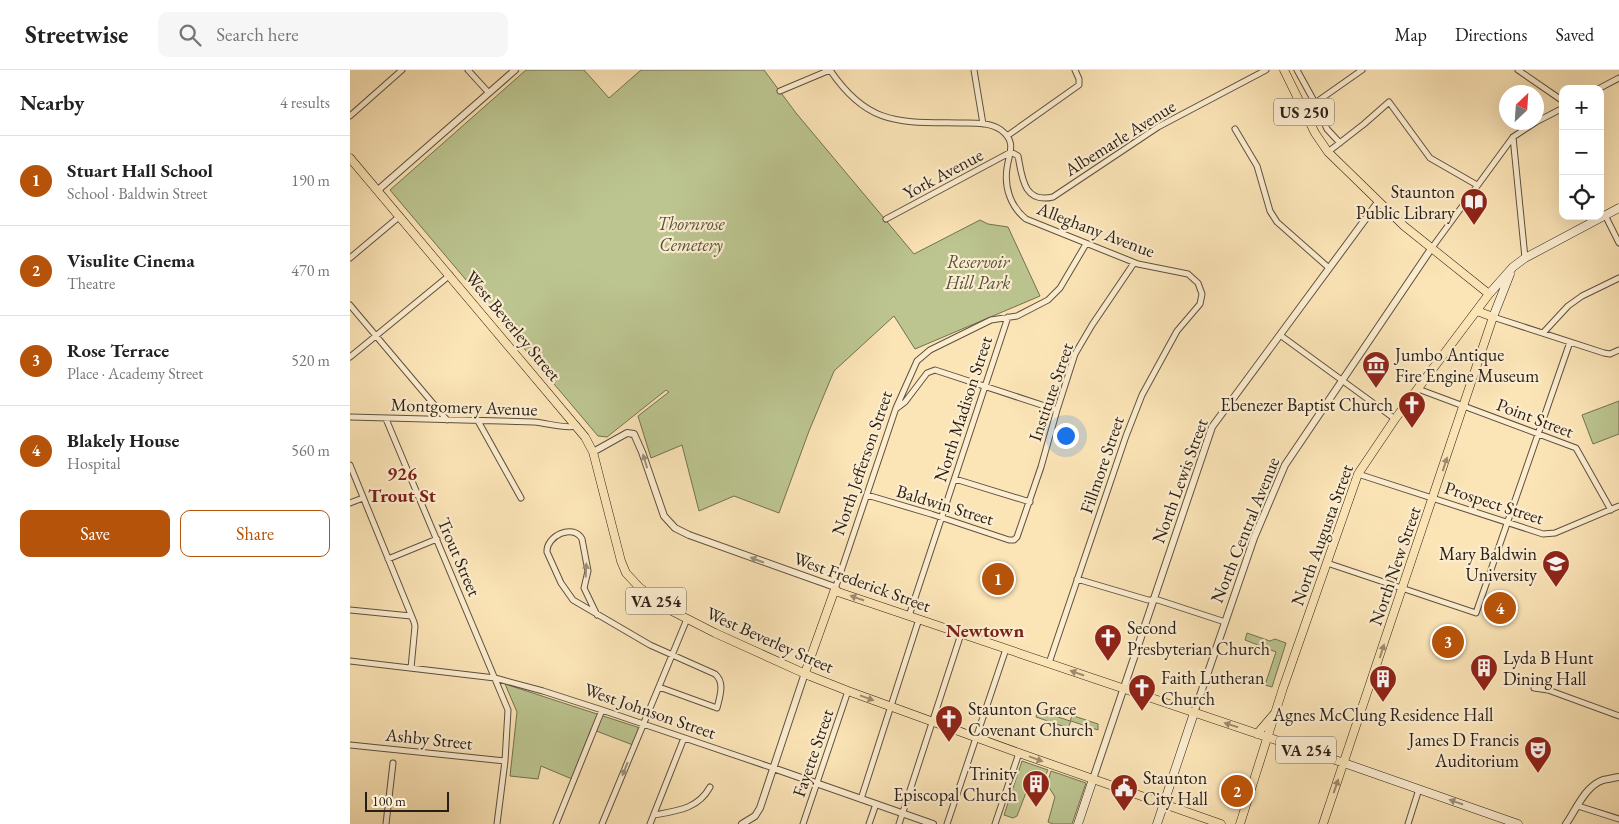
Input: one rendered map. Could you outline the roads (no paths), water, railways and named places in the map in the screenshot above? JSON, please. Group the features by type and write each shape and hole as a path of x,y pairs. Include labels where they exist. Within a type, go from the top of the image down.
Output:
{"main road":[{"name":"US 250","path":"1284,70 1313,128 1328,152 1378,202 1430,249 1489,294"},
{"name":"West Beverley Street","path":"350,158 586,437 593,452 621,561 626,573 638,587 687,619 848,691 1221,824"},
{"name":"North Augusta Street","path":"1240,824 1269,738 1276,711 1358,474 1395,419 1489,294 1513,267 1525,258 1619,208"},
{"name":"North New Street","path":"1323,824 1493,317 1513,267"},
{"path":"1477,311 1493,317"},
{"name":"West Frederick Street","path":"835,589 838,592 1269,738"},
{"name":"North Jefferson Street","path":"805,673 835,589"},
{"path":"1257,734 1276,711"},
{"name":"North Central Avenue","path":"1157,824 1194,713"},
{"name":"VA 254","path":"1269,738 1518,824"},
{"path":"1078,824 1093,779"}],"street":[{"path":"350,116 402,70"},
{"path":"468,70 489,93"},
{"path":"378,190 515,70"},
{"path":"780,91 830,70 852,98 865,108 884,117 902,122 983,124 998,128 1007,136 1012,152"},
{"path":"974,70 983,124"},
{"path":"1007,136 1078,85 1079,79 1075,70"},
{"name":"Albemarle Avenue","path":"1012,152 1018,156 1024,184 1028,191 1039,198 1053,197 1158,127 1266,70"},
{"path":"1297,70 1327,129 1340,143"},
{"path":"1315,103 1362,70"},
{"path":"1518,70 1559,98"},
{"path":"1604,86 1619,78"},
{"path":"1328,152 1389,102 1430,158 1477,185"},
{"path":"1544,118 1559,110"},
{"path":"1235,129 1257,166 1271,214 1277,222 1329,268"},
{"path":"1430,249 1512,137 1523,130"},
{"path":"1512,137 1525,258"},
{"name":"York Avenue","path":"886,219 1012,152"},
{"name":"Alleghany Avenue","path":"1012,152 1006,169 1007,187 1011,201 1019,213 1033,223 1134,263 1188,274 1200,287"},
{"name":"North Lewis Street","path":"1093,779 1210,432 1218,418 1378,202"},
{"path":"1605,215 1619,243"},
{"path":"350,258 400,216"},
{"name":"North Madison Street","path":"909,616 1008,317 1017,316 1027,311 1048,300 1057,292 1086,244"},
{"name":"North Central Avenue","path":"1194,713 1254,538 1283,469 1293,451 1430,249"},
{"name":"Institute Street","path":"1014,540 1017,537 1030,502 1057,410 1079,347 1134,263"},
{"path":"350,357 450,275"},
{"path":"1543,333 1568,306 1582,296 1619,278"},
{"name":"Fillmore Street","path":"1049,663 1126,436 1142,395 1177,331 1201,302 1202,294 1200,287"},
{"path":"350,305 446,420"},
{"name":"North Jefferson Street","path":"835,589 896,408 915,364 924,354 991,320 1008,317"},
{"path":"1493,317 1606,354 1619,350"},
{"path":"1280,335 1395,419"},
{"path":"1327,564 1476,614 1570,342"},
{"path":"896,408 905,402 930,370 943,372 1057,410"},
{"name":"Point Street","path":"1418,389 1576,448 1610,510"},
{"name":"Montgomery Avenue","path":"350,417 534,422 567,428 577,426"},
{"name":"Trout Street","path":"386,419 508,710 505,761 497,824"},
{"path":"478,421 521,498"},
{"name":"West Frederick Street","path":"593,452 627,433 633,434 642,452 663,513 675,528 832,586 835,589"},
{"path":"350,465 415,626 411,668"},
{"name":"Prospect Street","path":"1358,474 1541,534 1549,534 1619,506"},
{"path":"955,479 1030,502"},
{"name":"Baldwin Street","path":"866,495 1014,540"},
{"path":"350,503 363,498"},
{"path":"597,615 584,588 588,571 582,539 578,534 566,532 549,543 546,548 549,558 573,600 597,615 634,637 712,672 719,677 721,683 717,708 659,687"},
{"path":"388,559 437,538"},
{"path":"1077,578 1148,600 1205,614 1225,622"},
{"path":"350,610 411,616"},
{"path":"602,824 687,619"},
{"path":"861,799 919,619"},
{"path":"899,824 962,634"},
{"path":"947,824 1006,649"},
{"name":"West Johnson Street","path":"350,661 495,678 543,691 933,824"},
{"path":"753,824 805,673"},
{"path":"1534,688 1548,690 1619,716"},
{"name":"Fayette Street","path":"803,824 848,691"},
{"path":"556,824 602,710"},
{"path":"650,824 684,738"},
{"name":"Ashby Street","path":"350,745 505,761"},
{"path":"995,824 1019,753"},
{"path":"386,824 393,763"},
{"path":"1566,824 1587,792 1596,784 1603,780 1619,777"},
{"path":"654,815 689,808 702,798 710,787"},
{"path":"1408,824 1419,789"},
{"path":"869,824 876,804"},
{"path":"1578,806 1619,819"},
{"path":"742,824 755,816"}],"place":[{"name":"Staunton Public Library","path":"1474,226"},
{"name":"Jumbo Antique Fire Engine Museum","path":"1376,389"},
{"name":"Ebenezer Baptist Church","path":"1412,429"},
{"name":"Stuart Hall School","path":"998,579"},
{"name":"Mary Baldwin University","path":"1556,588"},
{"name":"Blakely House","path":"1500,608"},
{"name":"Rose Terrace","path":"1448,642"},
{"name":"Second Presbyterian Church","path":"1108,662"},
{"name":"Lyda B Hunt Dining Hall","path":"1484,692"},
{"name":"Agnes McClung Residence Hall","path":"1383,703"},
{"name":"Faith Lutheran Church","path":"1142,712"},
{"name":"Staunton Grace Covenant Church","path":"949,743"},
{"name":"James D Francis Auditorium","path":"1538,774"},
{"name":"Visulite Cinema","path":"1237,791"},
{"name":"Trinity Episcopal Church","path":"1036,808"},
{"name":"Staunton City Hall","path":"1124,812"}],"district":[{"name":"926 Trout St","path":"402,484"},
{"name":"Newtown","path":"985,630"}],"park label":[{"name":"Thornrose Cemetery","path":"691,234"},
{"name":"Reservoir Hill Park","path":"978,272"}]}
